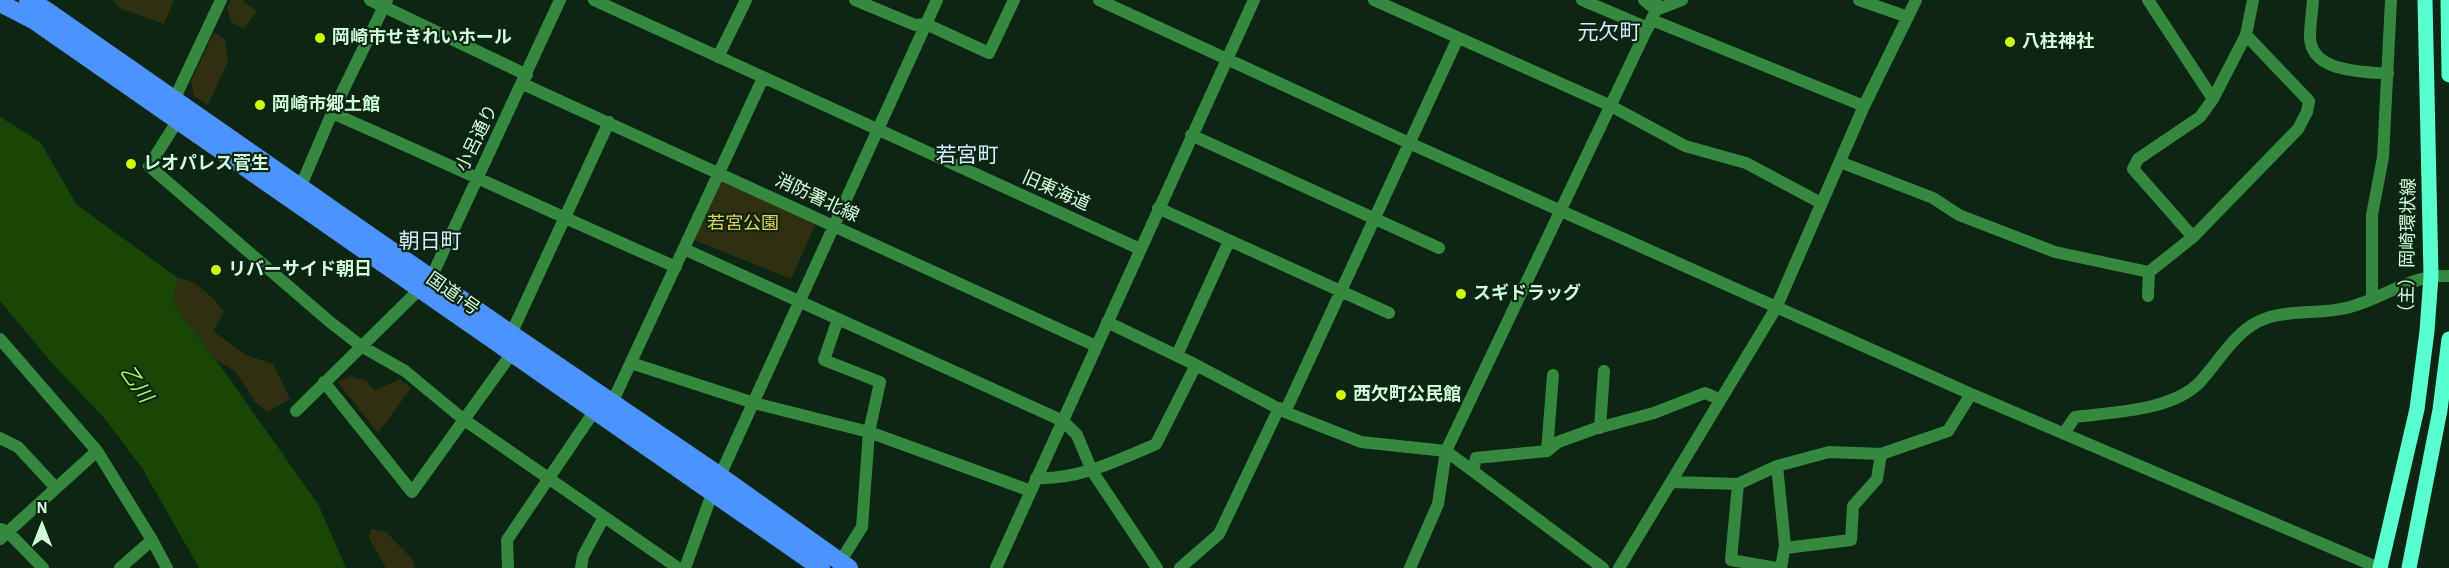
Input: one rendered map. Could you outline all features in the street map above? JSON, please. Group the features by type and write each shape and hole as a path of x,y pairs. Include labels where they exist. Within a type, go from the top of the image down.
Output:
{"highway":[{"name":"国道1号","path":"28,0 300,188 425,283 512,353 604,406"},
{"name":"国道1号","path":"0,3 36,21 178,120 425,283 511,334 604,406 717,484 844,565"},
{"name":"国道1号","path":"717,484 800,562 821,568"}],"main road":[{"name":"（主）岡崎環状線","path":"2379,568 2417,409 2427,332 2431,276 2425,0"},
{"path":"2448,0 2449,75"},
{"path":"2409,568 2440,410 2449,339"}],"street":[{"path":"174,100 221,0"},
{"name":"消防署北線","path":"369,0 386,3 525,80 609,122 1096,346"},
{"name":"小呂通り","path":"425,283 525,80 560,0"},
{"name":"旧東海道","path":"594,0 1140,249"},
{"path":"718,57 746,0"},
{"path":"855,0 915,25 926,24 989,53 1014,0"},
{"path":"685,568 717,484 937,0"},
{"path":"1099,0 1776,308 2379,568"},
{"path":"996,568 1254,0"},
{"path":"1374,0 1611,106 1685,146 1746,163 1821,203"},
{"path":"1582,0 1653,14 1864,106"},
{"path":"1644,0 1653,14"},
{"path":"1410,568 1437,504 1446,451 1653,14 1682,0"},
{"path":"1859,0 1908,17"},
{"path":"1619,568 1776,308 1864,106 1916,0"},
{"path":"2148,0 2213,99"},
{"path":"2193,237 2133,169 2138,159 2200,117 2213,99 2246,34 2253,0"},
{"path":"2313,0 2310,40 2318,56 2333,66 2388,74"},
{"path":"2372,298 2372,215 2383,157 2391,0"},
{"path":"300,188 332,113 386,3"},
{"path":"2148,296 2149,272 2193,237 2298,129 2307,112 2308,101 2246,34"},
{"path":"1180,568 1219,534 1342,292 1458,38"},
{"path":"508,568 507,540 548,478 604,406 632,363 763,78"},
{"path":"332,113 478,177 564,219 676,267"},
{"path":"178,120 149,166 361,346 405,371 463,419 678,568"},
{"path":"511,334 609,122"},
{"path":"1191,135 1439,248"},
{"path":"1840,162 1932,198 1959,215 2055,252 2149,272"},
{"path":"1158,208 1389,313"},
{"path":"1177,355 1229,241"},
{"path":"684,249 1063,421 1077,435 1092,471 1157,568"},
{"path":"2064,434 2075,417 2149,408 2185,393 2199,383 2251,325 2266,318 2350,307 2431,276 2449,276"},
{"path":"296,411 425,283"},
{"path":"838,319 824,360 880,382 869,432 862,527 844,565"},
{"path":"1107,322 1196,364 1282,410 1361,442 1446,451 1603,568"},
{"path":"2,344 97,451 167,568"},
{"path":"324,382 412,492 512,353"},
{"path":"632,363 754,403 869,432 1030,491"},
{"path":"1036,478 1092,471 1156,444 1196,364"},
{"path":"1600,428 1604,371"},
{"path":"1547,452 1553,375"},
{"path":"1473,471 1476,458 1547,452 1558,442 1654,413 1706,393 1719,399"},
{"path":"1672,482 1738,484 1777,466 1829,452 1881,454 1948,431 1971,394"},
{"path":"0,438 18,447 56,488"},
{"path":"43,568 3,533 97,451"},
{"path":"1785,548 1851,540 1853,506 1877,479 1881,454"},
{"path":"1738,484 1731,560 1778,568 1785,548 1777,466"},
{"path":"581,568 583,556 604,517"},
{"path":"120,568 152,540"}],"green space":[{"path":"113,0 174,0 164,24 119,8"},
{"path":"231,0 244,0 257,11 244,29 231,22 227,7"},
{"path":"214,32 225,39 228,61 208,105 194,96 191,81"},
{"name":"若宮公園","path":"720,178 818,219 791,279 694,240"},
{"path":"178,278 192,282 215,301 224,312 213,331 246,355 273,364 290,399 268,412 256,403 235,371 216,360 171,302"},
{"path":"350,376 366,381 375,391 400,379 411,388 378,433 338,382"},
{"path":"371,529 386,532 413,560 415,568 386,568 369,538"}],"water":[{"name":"乙川","path":"0,117 40,142 77,205 178,278 172,303 216,360 318,504 346,568 199,568 142,468 105,419 52,363 0,301"}],"place":[{"name":"岡崎市せきれいホール","path":"320,38"},
{"name":"八柱神社","path":"2010,42"},
{"name":"岡崎市郷土館","path":"260,105"},
{"name":"レオパレス菅生","path":"131,164"},
{"name":"リバーサイド朝日","path":"216,270"},
{"name":"スギドラッグ","path":"1461,294"},
{"name":"西欠町公民館","path":"1341,395"}],"district":[{"name":"元欠町","path":"1609,33"},
{"name":"若宮町","path":"967,156"},
{"name":"朝日町","path":"430,242"}]}
